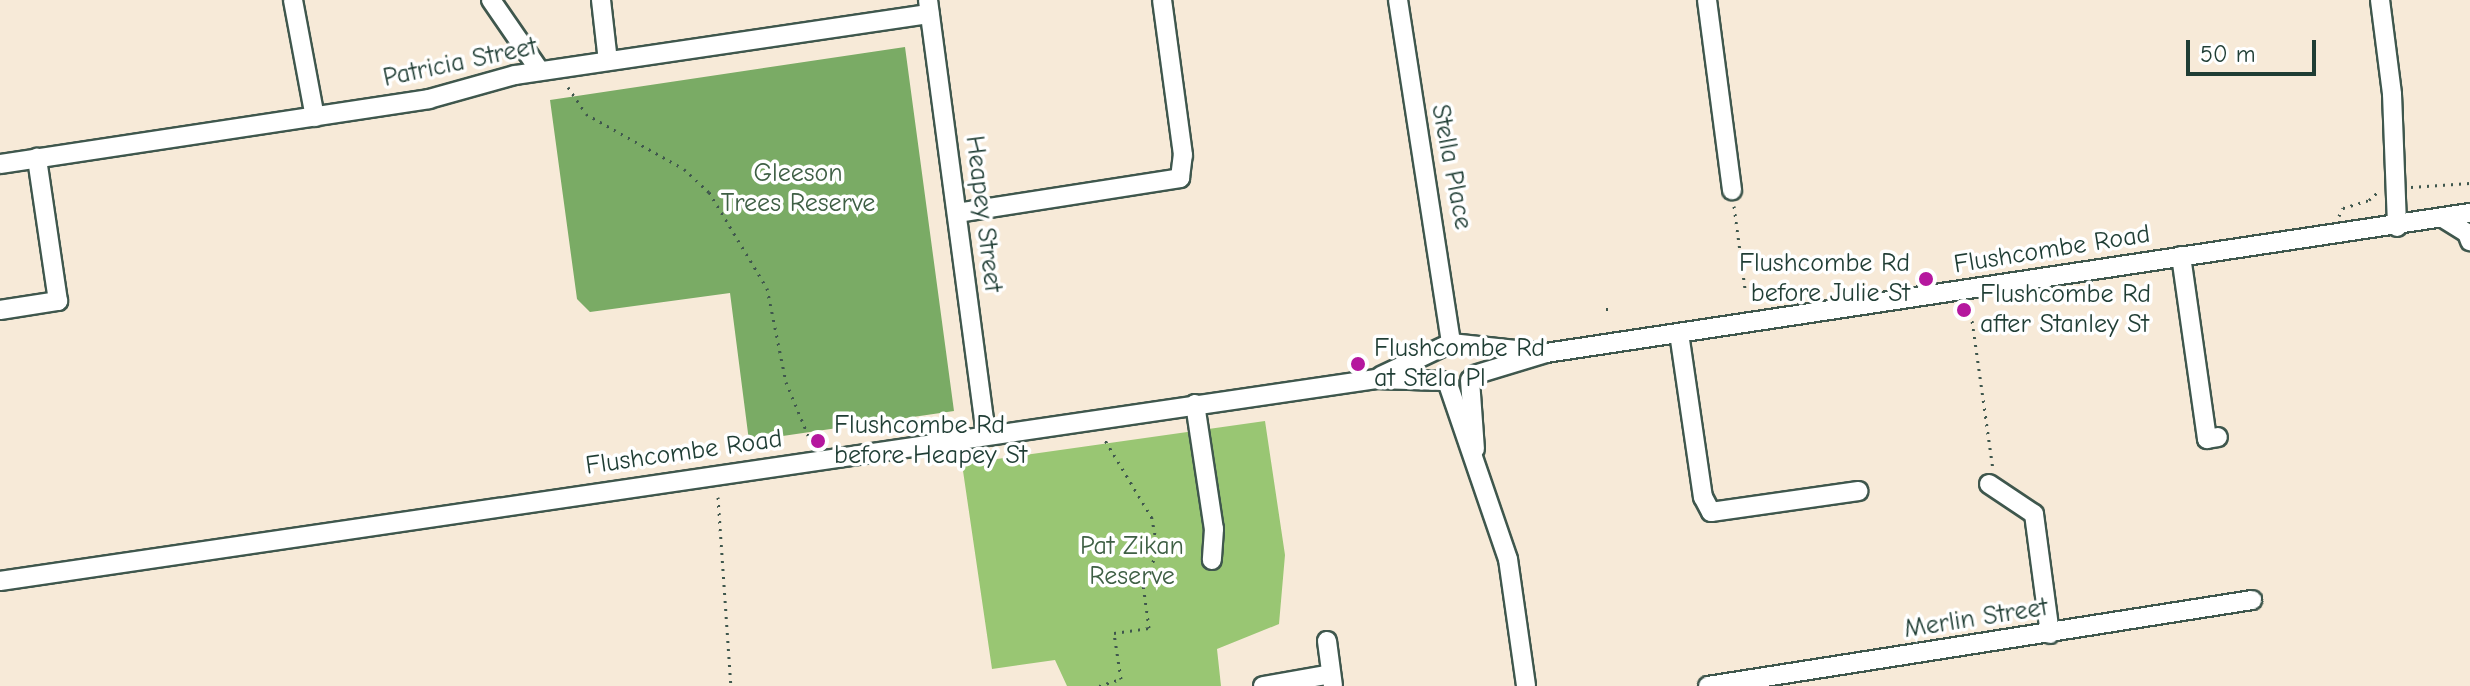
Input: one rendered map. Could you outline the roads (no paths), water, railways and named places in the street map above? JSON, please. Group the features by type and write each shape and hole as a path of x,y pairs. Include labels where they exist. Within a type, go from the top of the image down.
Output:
{"street":[{"path":"293,0 315,117"},
{"path":"491,0 540,71"},
{"path":"601,0 608,61"},
{"path":"957,213 1180,178 1183,155 1162,0"},
{"name":"Stella Place","path":"1398,0 1453,346"},
{"path":"1707,0 1732,190"},
{"path":"2380,0 2392,94 2397,227"},
{"name":"Patricia Street","path":"0,164 429,99 540,71 929,7"},
{"name":"Heapey Street","path":"929,7 986,435"},
{"path":"0,310 58,301 37,158"},
{"name":"Flushcombe Road","path":"0,581 1376,379 1445,383 1546,353 2181,256 2397,227 2470,213"},
{"path":"2443,218 2467,233 2470,241"},
{"path":"2181,256 2207,439 2218,437"},
{"path":"1679,333 1703,497 1711,512 1859,491"},
{"path":"1475,464 1472,377 1475,356 1453,346 1434,365 1445,383 1508,559 1526,686"},
{"name":"Flushcombe Road","path":"1376,379 1453,346 1546,353"},
{"path":"1195,404 1214,529 1212,560"},
{"path":"1989,484 2034,514 2050,634"},
{"name":"Merlin Street","path":"1708,686 2252,600"},
{"path":"1263,686 1332,680 1327,641"}],"place":[{"name":"Flushcombe Rd before Julie St","path":"1926,279"},
{"name":"Flushcombe Rd after Stanley St","path":"1964,310"},
{"name":"Flushcombe Rd at Stela Pl","path":"1358,364"},
{"name":"Flushcombe Rd before Heapey St","path":"818,441"}],"park label":[{"name":"Gleeson Trees Reserve","path":"798,189"},
{"name":"Pat Zikan Reserve","path":"1132,562"}]}
